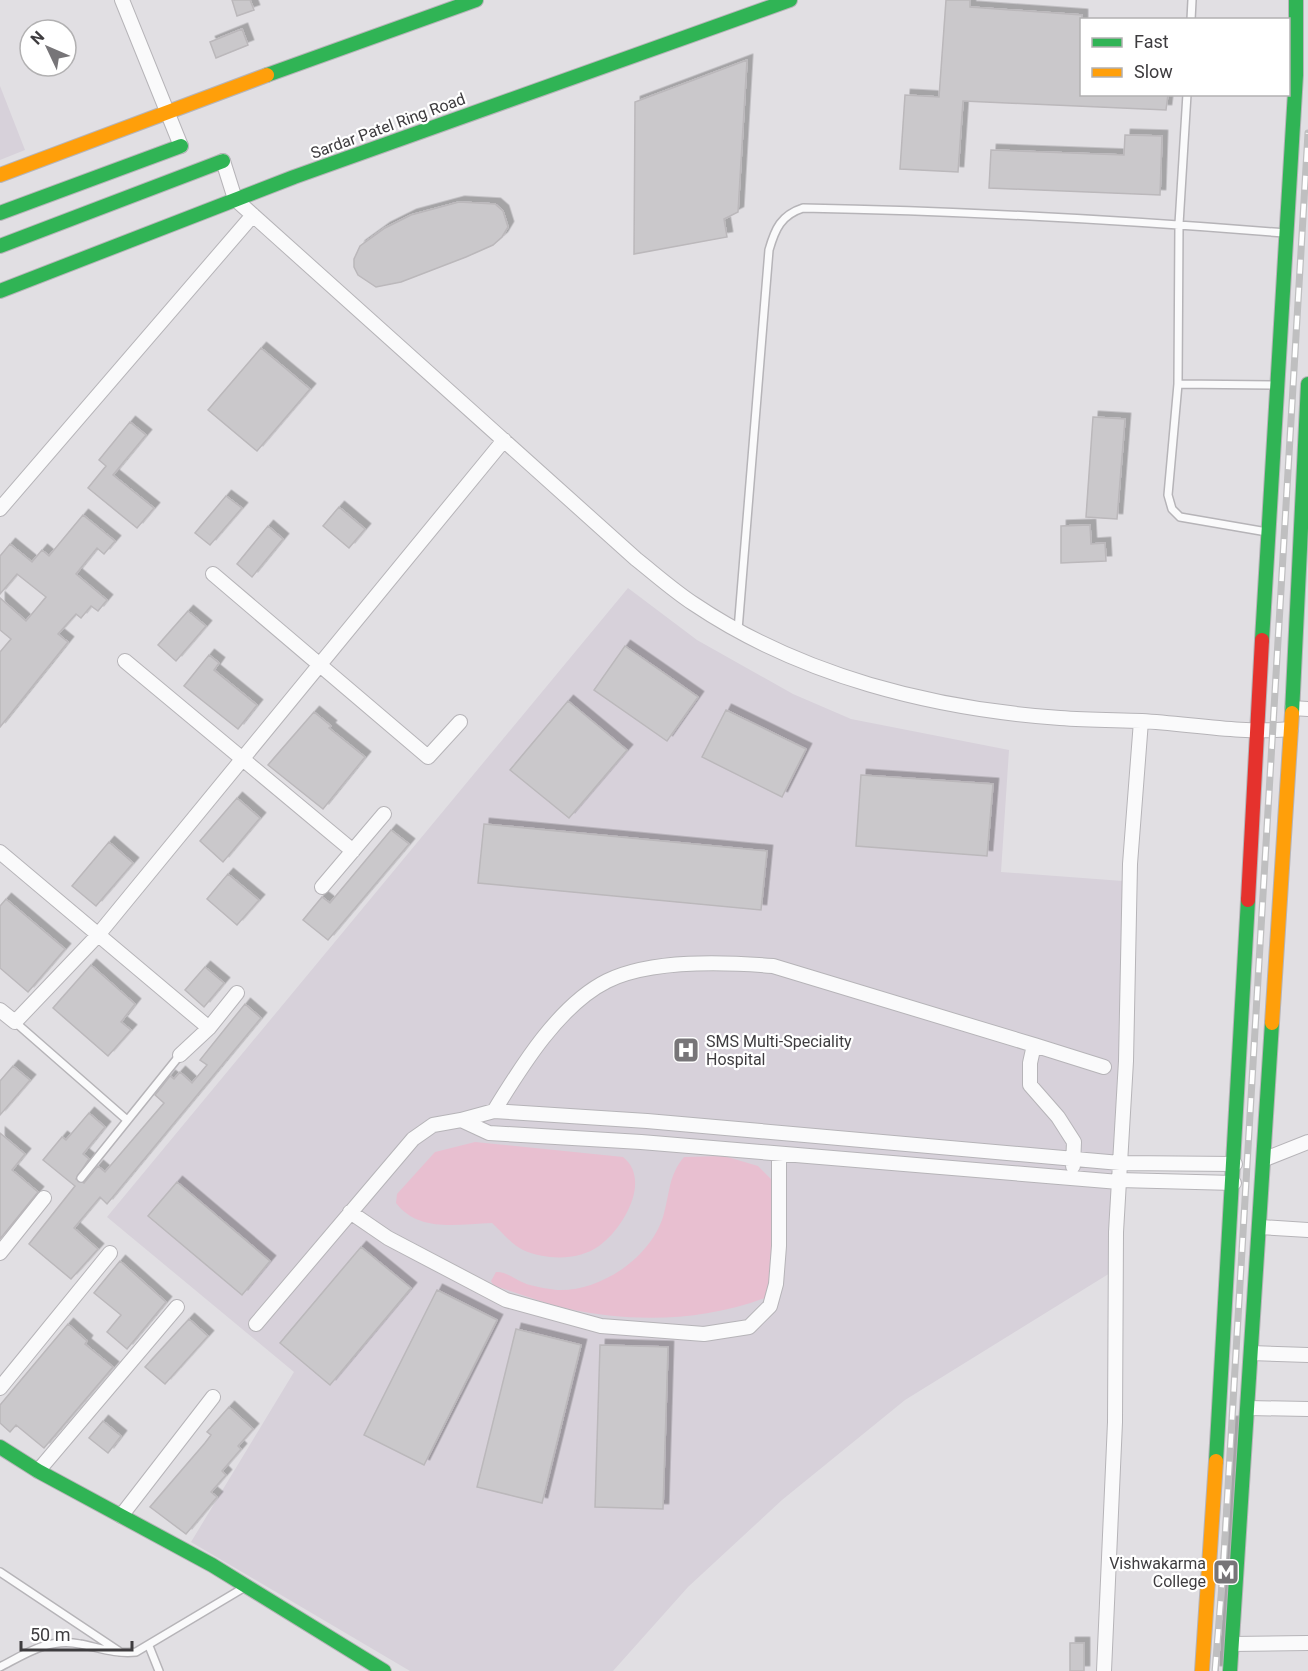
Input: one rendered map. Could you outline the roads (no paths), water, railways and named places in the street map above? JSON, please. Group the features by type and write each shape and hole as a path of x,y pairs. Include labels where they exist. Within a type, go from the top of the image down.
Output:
{"main road":[{"path":"0,175 167,111 477,0"},
{"name":"Sardar Patel Ring Road","path":"0,291 235,199 790,0"},
{"path":"1202,1671 1234,1183 1256,732 1296,75 1296,0"},
{"path":"0,213 181,146"},
{"path":"0,246 223,161"},
{"path":"1230,1671 1291,729 1308,384"},
{"path":"0,1447 38,1471 247,1586 384,1671"}],"street":[{"path":"122,0 181,146"},
{"path":"223,161 235,199 636,559 693,604 738,630 800,660 866,684 976,709 1058,718 1141,721 1256,732 1291,729"},
{"path":"0,509 253,215"},
{"path":"0,1010 15,1022 98,935 504,440"},
{"path":"213,574 428,757 460,722"},
{"path":"125,661 353,851"},
{"path":"1292,708 1308,709"},
{"path":"1104,1671 1115,1422 1116,1232 1126,1061 1130,864 1141,721"},
{"path":"322,887 384,814"},
{"path":"0,852 210,1028"},
{"path":"494,1111 520,1069 554,1026 581,999 607,981 654,968 732,962 773,966 1104,1067"},
{"path":"180,1055 210,1028 237,993"},
{"path":"1034,1045 1029,1064 1030,1085 1058,1117 1074,1142 1073,1177"},
{"path":"256,1324 414,1138 433,1125 494,1111 651,1122 1120,1163 1235,1164"},
{"path":"461,1120 489,1133 649,1143 1119,1181 1234,1183"},
{"path":"649,1143 651,1122"},
{"path":"1264,1159 1308,1142"},
{"path":"350,1212 388,1238 506,1300 601,1326 704,1334 749,1327 770,1306 776,1284 779,1246 779,1154"},
{"path":"0,1253 44,1198"},
{"path":"1260,1227 1308,1230"},
{"path":"0,1388 110,1253"},
{"path":"38,1471 177,1307"},
{"path":"1251,1353 1308,1355"},
{"path":"121,1516 213,1397"},
{"path":"1248,1408 1308,1409"},
{"path":"1232,1644 1308,1643"}],"lane":[{"path":"1191,18 1192,0"},
{"path":"1187,96 1179,224 1178,384 1168,495 1172,509 1180,517 1269,532"},
{"path":"738,630 768,250 776,226 794,211 803,208 1179,224 1285,233"},
{"path":"1178,384 1277,385"},
{"path":"15,1022 127,1120"},
{"path":"81,1178 180,1055"},
{"path":"0,1572 122,1653"},
{"path":"0,1667 37,1648 63,1642 122,1653 149,1646 247,1586"},
{"path":"149,1646 159,1671"}],"railway":[{"path":"1215,1671 1223,1572 1308,133"}],"place":[{"name":"SMS Multi-Speciality Hospital","path":"686,1050"},
{"name":"Vishwakarma College","path":"1226,1572"}]}
